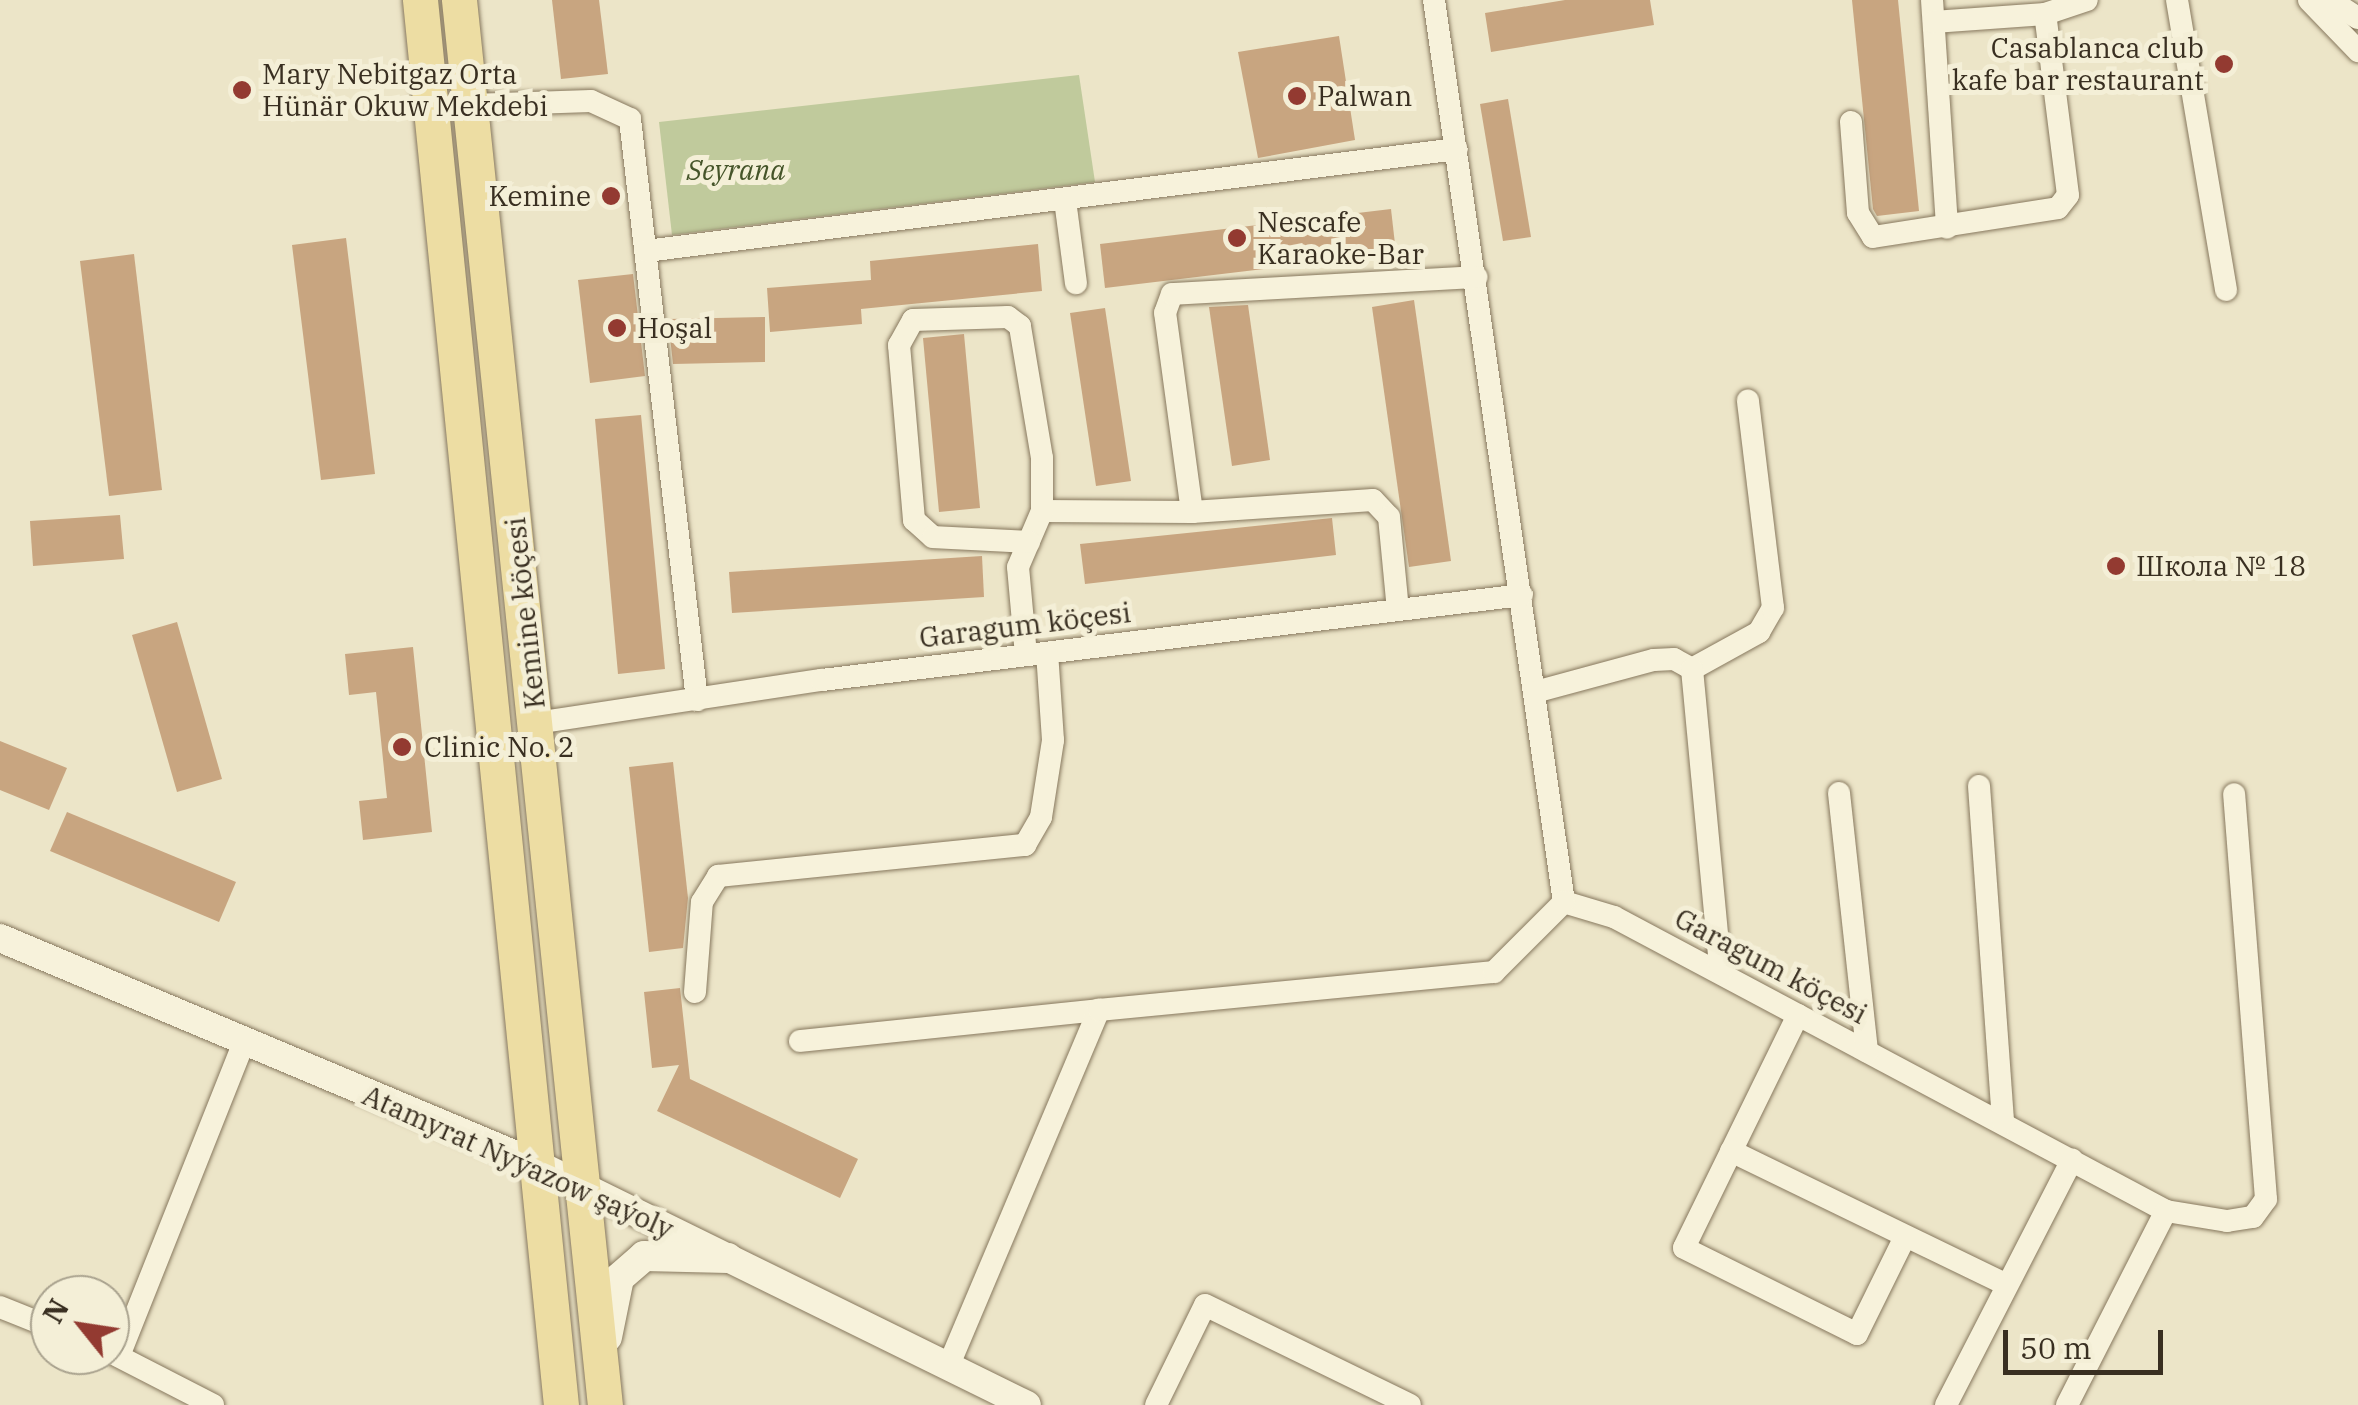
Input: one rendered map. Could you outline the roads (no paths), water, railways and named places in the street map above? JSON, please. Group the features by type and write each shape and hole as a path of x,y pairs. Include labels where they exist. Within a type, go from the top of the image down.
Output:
{"main road":[{"name":"Kemine köçesi","path":"420,0 561,1405"},
{"name":"Kemine köçesi","path":"459,0 604,1390"},
{"path":"440,197 480,189"},
{"path":"492,728 536,723"},
{"path":"604,1390 619,1278 644,1256 728,1258"}],"street":[{"path":"800,1041 1494,972 1564,902 1477,277 1434,0"},
{"path":"1947,228 1933,11 2045,14 2087,0"},
{"path":"2178,0 2226,290"},
{"path":"2309,0 2358,51"},
{"path":"2330,0 2358,18"},
{"path":"1850,122 1864,232 1890,237 2066,204 2045,14"},
{"path":"471,104 591,100 630,119 696,700"},
{"path":"646,250 1457,149"},
{"path":"1065,200 1076,283"},
{"path":"1192,512 1165,313 1172,294 1477,277"},
{"path":"695,992 702,902 718,876 1025,844 1042,817 1053,740 1018,568 1042,511 1042,458 1020,326 1008,316 913,320 899,345 914,520 934,536 1028,542"},
{"path":"1692,669 1760,632 1773,608 1748,401"},
{"path":"1042,511 1192,512 1380,502 1392,534 1398,610"},
{"name":"Garagum köçesi","path":"536,723 1037,654 1522,595"},
{"path":"1535,692 1654,660 1674,658 1692,669"},
{"path":"1692,669 1721,973"},
{"path":"1978,786 2003,1124"},
{"path":"1838,793 1867,1051"},
{"name":"Garagum köçesi","path":"1564,902 1614,916 2166,1211 2227,1221 2253,1218 2266,1200 2234,794"},
{"name":"Atamyrat Nyýazow şaýoly","path":"0,938 535,1163 948,1367 995,1398 1027,1405"},
{"path":"948,1367 1099,1010"},
{"path":"1798,1015 1684,1248 1857,1334 1905,1237"},
{"path":"130,1316 244,1042"},
{"path":"1732,1151 2005,1284"},
{"path":"1946,1405 2072,1160"},
{"path":"2068,1405 2166,1211"},
{"path":"1156,1405 1205,1305 1410,1405"},
{"path":"0,1306 30,1319"},
{"path":"130,1362 213,1405"}],"place":[{"name":"Casablanca club kafe bar restaurant","path":"2224,64"},
{"name":"Mary Nebitgaz Orta Hünär Okuw Mekdebi","path":"242,90"},
{"name":"Palwan","path":"1297,96"},
{"name":"Kemine","path":"611,196"},
{"name":"Nescafe Karaoke-Bar","path":"1237,238"},
{"name":"Hoşal","path":"617,328"},
{"name":"Школа № 18","path":"2116,566"},
{"name":"Clinic No. 2","path":"402,747"}],"park label":[{"name":"Seyrana","path":"736,170"}]}
